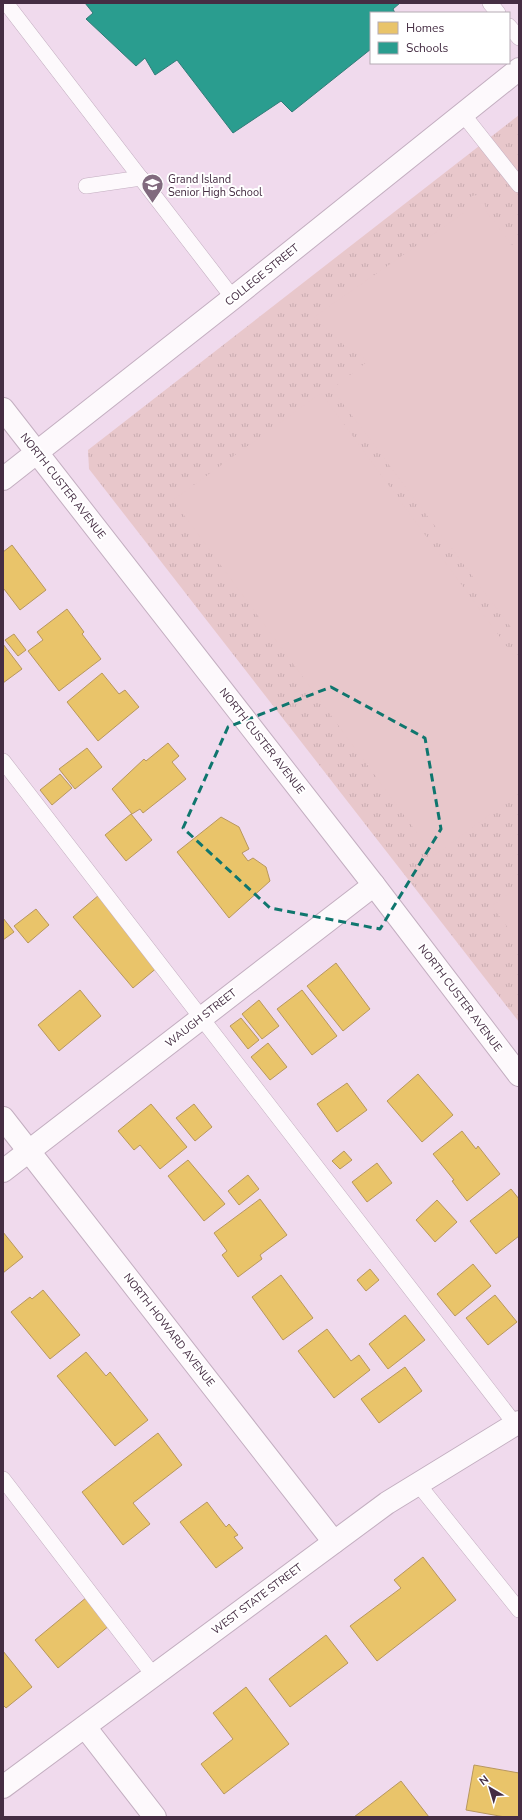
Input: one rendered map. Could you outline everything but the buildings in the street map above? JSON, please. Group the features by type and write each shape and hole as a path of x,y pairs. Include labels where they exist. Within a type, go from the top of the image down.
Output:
{"street":[{"name":"COLLEGE STREET","path":"3,479 233,298 462,113 519,69"},
{"name":"NORTH CUSTER AVENUE","path":"3,409 374,885 519,1075"},
{"name":"WAUGH STREET","path":"3,1171 374,885"},
{"name":"NORTH HOWARD AVENUE","path":"3,1118 334,1542"},
{"name":"WEST STATE STREET","path":"3,1787 387,1503 517,1423"},
{"path":"85,1727 155,1817"}],"lane":[{"path":"6,3 233,298"},
{"path":"490,3 497,12"},
{"path":"510,27 519,38"},
{"path":"462,113 519,185"},
{"path":"86,186 141,178"},
{"path":"3,761 517,1423"},
{"path":"3,1479 154,1676"},
{"path":"418,1484 519,1610"}],"highlighted area":[{"path":"331,687 425,738 441,829 380,929 270,908 183,828 228,727"}],"green space":[{"path":"519,115 519,1022 89,469 88,450"},
{"path":"475,195 484,200 486,211 519,254 519,638 332,389 368,361 345,346 314,317 465,212 465,199"},
{"path":"321,393 519,663 519,793 434,856 173,500"},
{"path":"519,886 519,943 492,906"}],"place":[{"name":"Grand Island Senior High School","path":"152,204"}]}
